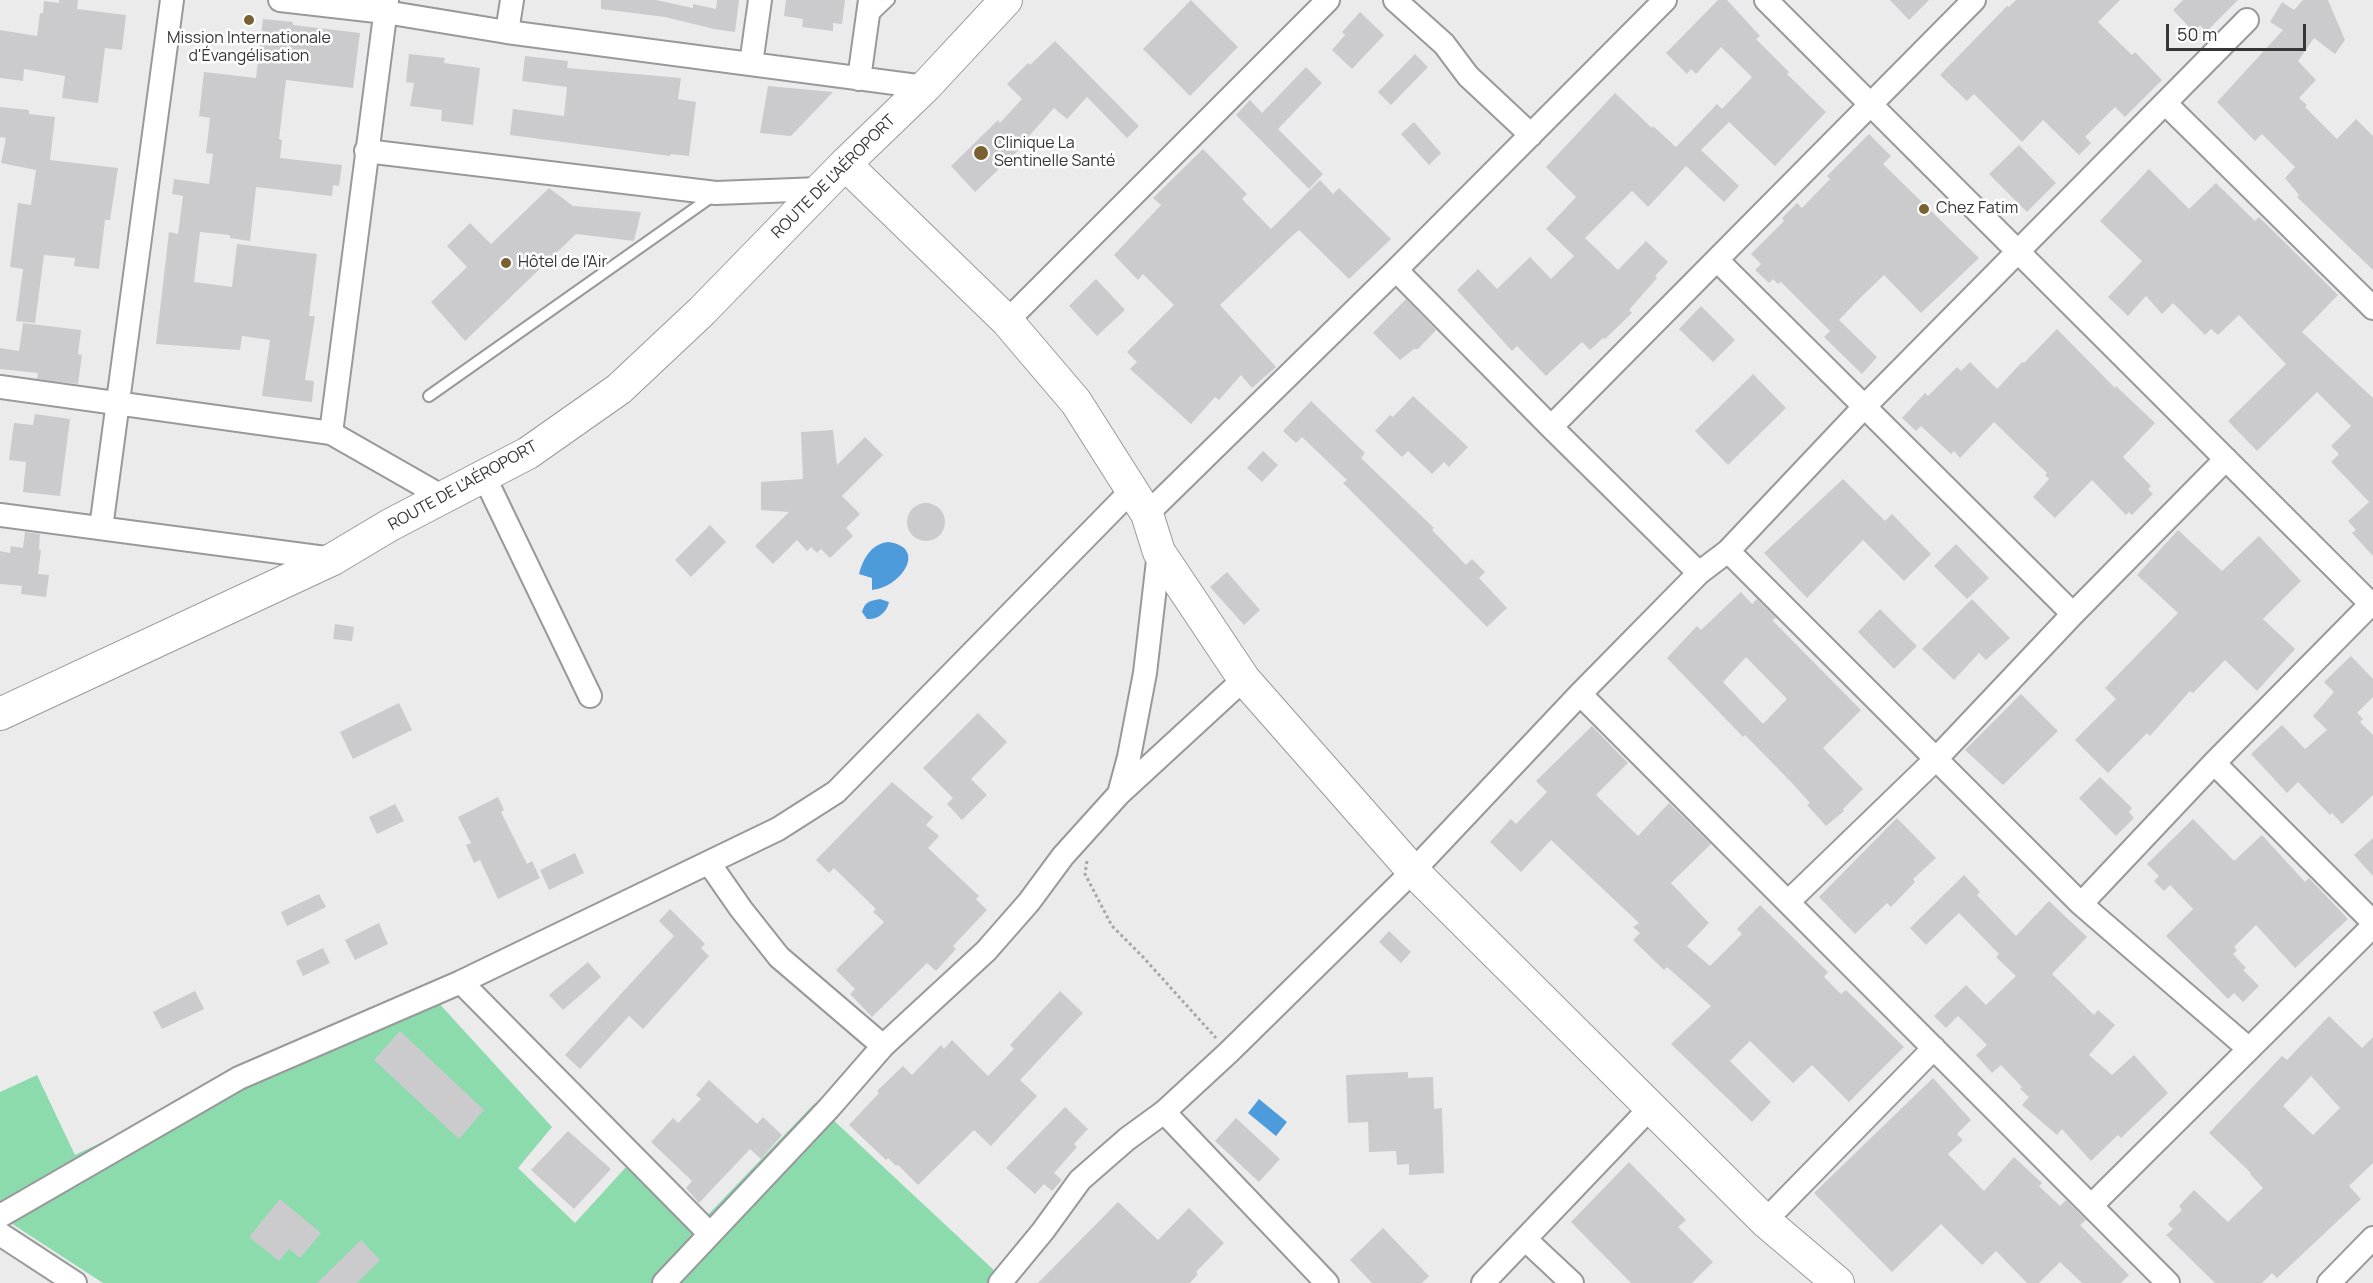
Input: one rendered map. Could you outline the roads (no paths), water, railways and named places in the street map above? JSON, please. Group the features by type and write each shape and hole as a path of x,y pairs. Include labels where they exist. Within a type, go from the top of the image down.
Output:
{"street":[{"path":"102,528 172,0"},
{"path":"280,0 386,6 507,32 925,87"},
{"path":"507,32 512,0"},
{"path":"751,64 760,0"},
{"name":"ROUTE DE L'AÉROPORT","path":"0,714 333,559 390,525 528,453 619,388 702,311 820,189 925,87 1006,0"},
{"path":"1007,321 1328,0"},
{"path":"1395,0 1444,44 1468,76 1531,135"},
{"path":"0,1216 239,1078 461,982 778,829 836,792 1139,502 1396,270 1665,0"},
{"path":"1767,0 2372,604 2214,763 2081,904"},
{"path":"1551,427 1974,0"},
{"path":"331,432 386,6"},
{"path":"860,79 869,10"},
{"path":"1001,1283 1080,1180 1127,1139 1164,1112 1229,1052 1413,871 1580,694 1699,573 1728,551 1864,406 2247,20"},
{"path":"2165,103 2373,308"},
{"path":"366,151 716,193 820,189"},
{"path":"845,164 1007,321 1076,402 1139,502 1159,552 1244,679 1413,871 1766,1221 1838,1283"},
{"path":"1716,260 2073,614"},
{"path":"1396,270 1699,573"},
{"path":"0,387 331,432 443,497"},
{"path":"1788,902 1936,759 2073,614 2226,459"},
{"path":"484,476 590,696"},
{"path":"0,515 333,559"},
{"path":"1728,551 2081,904 2249,1049"},
{"path":"1119,794 1129,757 1145,673 1159,552"},
{"path":"664,1283 829,1108 883,1046 986,951 1029,902 1063,856 1119,794 1244,679"},
{"path":"1580,694 2168,1283"},
{"path":"2091,1206 2373,924 2214,763"},
{"path":"709,863 741,909 779,957 883,1046"},
{"path":"461,982 710,1234"},
{"path":"1766,1221 1934,1048"},
{"path":"1483,1283 1652,1106"},
{"path":"1164,1112 1327,1283"},
{"path":"0,1234 75,1283"},
{"path":"2329,1283 2373,1238"},
{"path":"1526,1240 1572,1283"}],"lane":[{"path":"869,10 889,0"},
{"path":"429,396 716,193"}],"water":[{"path":"888,542 900,545 907,551 906,567 893,582 872,590 872,578 859,574 861,568 872,549"},
{"path":"880,599 889,602 886,609 878,617 867,619 862,612 866,604"},
{"path":"1259,1099 1287,1122 1276,1136 1248,1113"}],"place":[{"name":"Mission Internationale d'Évangélisation","path":"249,20"},
{"name":"Clinique La Sentinelle Santé","path":"981,153"},
{"name":"Chez Fatim","path":"1924,209"},
{"name":"Hôtel de l'Air","path":"506,263"}]}
